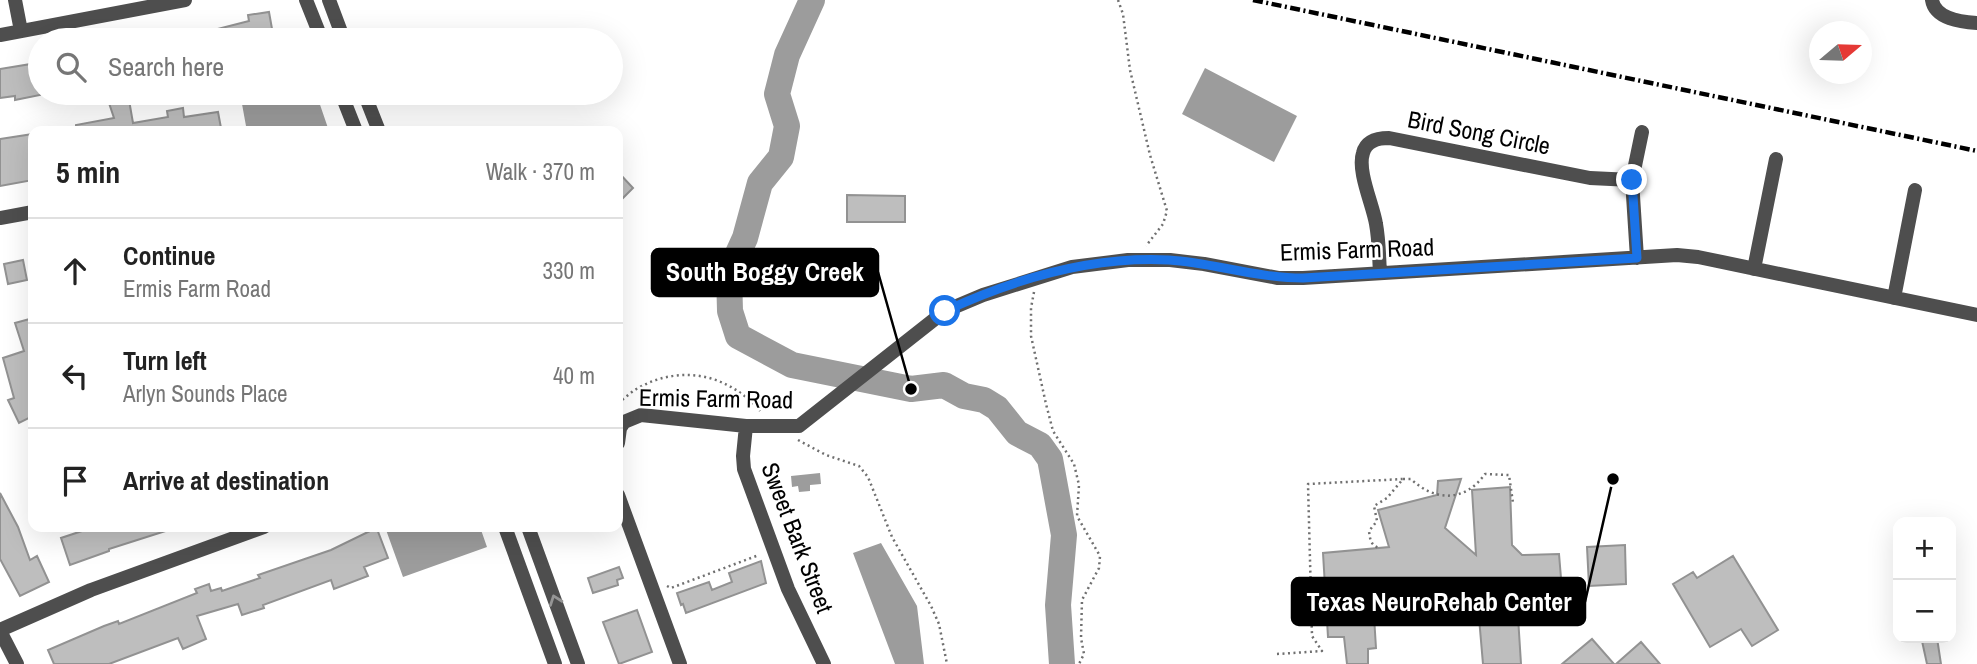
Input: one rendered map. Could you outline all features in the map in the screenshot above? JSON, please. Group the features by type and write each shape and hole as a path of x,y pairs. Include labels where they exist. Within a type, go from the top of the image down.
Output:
{"street":[{"path":"15,0 21,31"},
{"path":"37,28 185,0"},
{"path":"306,0 316,28"},
{"path":"329,0 340,28"},
{"path":"1932,0 1940,15 1977,23"},
{"path":"0,35 28,30"},
{"path":"346,105 354,126"},
{"path":"369,105 377,126"},
{"path":"1637,258 1632,180 1643,132"},
{"name":"Bird Song Circle","path":"1380,273 1376,224 1361,166 1368,144 1379,138 1590,178 1632,180"},
{"path":"1754,270 1776,159"},
{"path":"1894,298 1915,190"},
{"path":"0,218 28,213"},
{"name":"Ermis Farm Road","path":"623,425 641,415 746,426 799,426 945,311 961,303 1072,267 1128,260 1170,260 1204,264 1278,278 1677,255 1698,257 1977,315"},
{"name":"Sweet Bark Street","path":"746,426 744,469 788,589 824,664"},
{"path":"623,509 680,664"},
{"path":"17,664 0,631 91,590 250,532"},
{"path":"507,532 555,664"},
{"path":"530,532 578,664"}],"path":[{"path":"1118,0 1123,13 1130,71 1150,155 1167,211 1163,224 1150,242 1146,247 1138,249"},
{"path":"1043,276 1035,290 1031,308 1031,336 1053,431 1074,464 1079,485 1077,516 1100,556 1099,568 1082,600 1081,638 1084,654 1079,664"},
{"path":"623,399 653,381 691,374 722,380 736,388 764,417"},
{"path":"798,440 859,466 868,477 892,537 939,624 947,664"},
{"path":"1277,654 1322,651 1312,636 1308,484 1411,479 1420,488 1444,496 1469,491 1485,474 1500,473 1509,475 1513,503"},
{"path":"1379,548 1373,546 1370,540 1369,531 1377,521 1374,506 1387,498 1403,479"},
{"path":"664,587 671,587 765,553"}],"shaded area":[{"path":"1205,68 1297,116 1274,162 1182,114"},
{"path":"242,105 320,105 327,126 246,126"},
{"path":"820,473 821,484 810,485 810,491 799,492 798,486 792,487 791,476"},
{"path":"387,532 482,532 487,547 403,577"},
{"path":"881,543 917,606 924,664 895,664 853,553"}],"building":[{"path":"269,12 272,28 222,28 249,21 248,15"},
{"path":"28,64 28,97 15,100 15,96 0,98 0,69"},
{"path":"110,105 130,105 133,123 168,117 167,111 183,108 184,117 218,112 221,126 76,126 114,118"},
{"path":"28,135 28,181 0,186 0,139"},
{"path":"623,177 633,188 623,198"},
{"path":"847,195 905,196 905,222 847,222"},
{"path":"23,260 27,280 8,284 4,264"},
{"path":"28,319 28,418 19,423 8,400 14,398 3,358 24,351 15,323"},
{"path":"1461,479 1445,528 1476,555 1472,490 1510,487 1512,545 1522,555 1559,554 1562,590 1523,592 1517,601 1521,664 1483,664 1478,606 1470,597 1404,602 1403,597 1373,600 1376,648 1368,649 1368,664 1347,664 1344,637 1328,637 1323,553 1389,547 1378,510 1437,495 1438,481"},
{"path":"0,493 18,527 30,560 37,556 49,582 20,596 0,559"},
{"path":"79,532 162,532 70,565 61,538"},
{"path":"368,532 378,532 388,558 364,567 368,576 334,589 331,580 242,615 238,604 197,616 206,639 183,649 178,638 109,664 54,664 48,650 104,626 118,621 119,624 197,593 195,589 209,584 211,591 221,588 222,591 260,578 258,575 331,550"},
{"path":"1625,545 1626,584 1589,586 1587,547"},
{"path":"1733,556 1778,630 1752,646 1741,629 1710,647 1673,584 1693,572 1697,578"},
{"path":"761,561 766,583 686,613 683,604 681,605 677,593 709,582 712,590 732,582 729,573"},
{"path":"619,567 623,578 617,580 618,585 593,593 588,578"},
{"path":"637,610 652,652 619,664 603,622"},
{"path":"1592,639 1614,664 1562,664"},
{"path":"1641,642 1660,664 1616,664"},
{"path":"1922,643 1938,643 1941,664 1927,664"}],"waterway":[{"path":"812,0 787,55 777,94 787,126 781,157 760,183 745,238 729,273 730,311 738,336 792,365 911,389 944,385 964,396 984,400 997,408 1017,433 1040,445 1050,459 1064,535 1058,605 1062,664"}],"railway":[{"path":"1253,0 1977,151"}],"place":[{"name":"South Boggy Creek","path":"911,389"},
{"name":"Texas NeuroRehab Center","path":"1613,479"}],"route":[{"path":"945,311 983,295 1072,267 1128,260 1170,260 1278,278 1303,278 1637,258 1632,180"}]}
